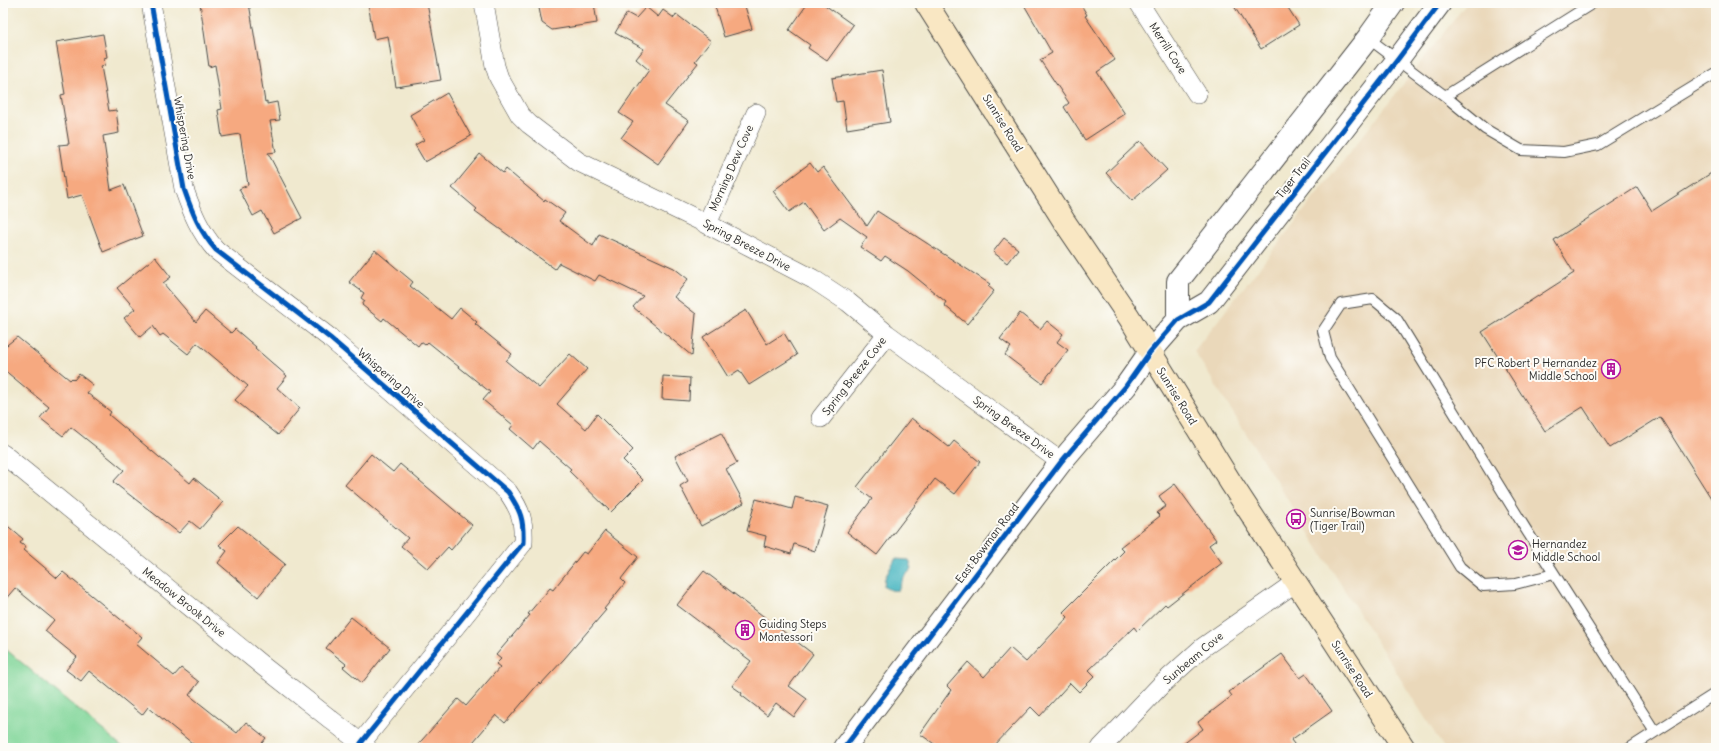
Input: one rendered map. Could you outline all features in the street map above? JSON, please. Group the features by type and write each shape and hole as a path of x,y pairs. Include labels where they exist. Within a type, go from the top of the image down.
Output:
{"main road":[{"name":"Sunrise Road","path":"926,3 1064,221 1150,352 1231,483 1404,748"}],"street":[{"name":"Whispering Drive","path":"151,3 184,189 193,216 207,240 216,250 330,338 508,492 519,507 522,519 523,543 364,745"},
{"name":"Spring Breeze Drive","path":"484,3 494,66 499,78 520,114 529,124 579,162 707,224 813,279 848,302 886,334 1061,462"},
{"name":"Merrill Cove","path":"1139,3 1197,94"},
{"path":"1178,320 1178,282 1368,38 1393,3"},
{"name":"Tiger Trail","path":"1150,352 1178,320 1209,302 1440,3"},
{"name":"Morning Dew Cove","path":"707,224 756,113"},
{"name":"Spring Breeze Cove","path":"821,418 886,334"},
{"name":"East Bowman Road","path":"844,748 1061,462 1126,386 1150,352"},
{"name":"Meadow Brook Drive","path":"3,454 264,668 364,745"},
{"name":"Sunbeam Cove","path":"1101,748 1160,686 1202,648 1296,582"}],"lane":[{"path":"1445,96 1593,3"},
{"path":"1368,38 1398,59 1485,129 1521,150 1564,152 1598,145 1716,73"},
{"path":"1554,574 1514,584 1483,586 1460,568 1330,358 1323,331 1340,304 1373,299 1396,318 1554,574 1655,732"},
{"path":"1630,748 1716,693"}],"shaded area":[{"name":"Hernandez Middle School","path":"1467,3 1716,3 1716,748 1444,748 1194,351"}],"green space":[{"path":"3,647 124,748 3,748"}],"water":[{"path":"895,559 909,560 912,569 904,577 898,590 889,589 884,586 885,578"}],"building":[{"path":"200,3 249,3 265,102 267,101 267,104 277,102 280,120 270,121 276,152 268,153 302,218 274,233 262,211 253,216 239,189 248,185 240,134 222,137 218,110 222,109 215,65 209,67"},
{"path":"368,3 427,3 441,80 396,87 388,36 374,39"},
{"path":"538,3 594,3 597,23 552,30 542,23"},
{"path":"714,3 744,3 752,29 724,37"},
{"path":"808,3 822,3 853,25 827,61 808,48 810,45 789,30"},
{"path":"1023,3 1080,3 1087,15 1085,16 1115,60 1097,72 1125,114 1085,140 1064,107 1069,103 1040,60 1052,53"},
{"path":"1232,3 1285,3 1299,25 1261,49"},
{"path":"646,7 658,17 663,10 674,18 676,14 711,41 695,61 698,63 665,105 689,121 658,164 621,138 633,122 619,113 649,70 636,59 644,49 615,33 627,13 636,18"},
{"path":"103,34 107,57 104,58 105,65 101,66 109,111 116,110 119,133 103,136 111,190 124,185 143,236 103,252 82,195 67,199 59,145 69,144 61,95 65,94 56,42"},
{"path":"882,70 890,122 847,129 843,101 836,102 832,78"},
{"path":"447,93 471,136 425,162 415,145 424,140 410,115"},
{"path":"1140,141 1167,170 1132,201 1106,173"},
{"path":"480,154 503,173 506,169 544,201 545,199 565,213 559,221 593,246 599,234 674,268 688,279 674,297 696,314 692,356 633,307 643,296 599,275 595,281 559,263 555,269 475,211 477,209 452,188"},
{"path":"810,163 817,172 823,167 867,226 877,211 990,284 988,286 994,291 967,324 944,305 946,302 908,271 885,256 881,261 860,247 867,237 840,218 824,230 804,202 789,212 773,191"},
{"name":"PFC Robert P Hernandez Middle School","path":"1716,170 1716,506 1660,417 1610,448 1583,407 1545,431 1482,332 1574,273 1554,240 1637,187 1652,211"},
{"path":"1004,238 1018,249 1007,263 993,252"},
{"path":"375,250 413,282 410,286 451,319 460,308 477,322 475,324 512,354 506,361 539,388 570,354 587,369 557,404 586,429 597,414 633,450 623,460 643,480 611,512 569,471 571,469 539,441 533,449 510,429 513,425 483,400 490,392 428,342 425,345 421,342 418,346 384,318 382,321 362,305 365,301 361,298 364,293 349,282"},
{"path":"155,257 171,277 163,283 196,322 205,311 231,333 235,329 287,376 277,388 300,408 278,435 235,400 248,386 197,343 188,354 163,334 160,336 153,326 140,337 124,318 135,309 117,288"},
{"path":"746,310 767,344 784,333 797,355 749,385 739,370 728,377 703,337"},
{"path":"1020,313 1040,329 1047,321 1063,334 1057,342 1068,350 1042,383 1005,355 1011,347 1000,339"},
{"path":"17,337 70,380 72,378 74,380 79,374 93,385 87,393 111,412 109,415 190,483 194,478 223,502 200,529 190,521 179,533 113,482 124,470 71,427 63,436 40,418 49,407 3,369 3,348"},
{"path":"663,376 690,378 689,401 662,399"},
{"path":"911,418 949,447 954,441 980,462 955,494 935,479 877,555 847,532 872,499 857,487"},
{"path":"721,433 737,463 726,469 744,503 701,526 680,486 688,481 675,456"},
{"path":"371,454 393,472 400,464 472,525 451,550 448,547 428,569 401,546 408,538 345,485"},
{"path":"1175,484 1216,540 1209,545 1222,563 1167,606 1165,604 1137,631 1134,627 1089,670 1095,676 1079,692 1070,683 1040,716 1031,707 992,748 940,748 920,734 951,690 947,686 968,662 984,677 1010,648 1026,662 1068,617 1063,612 1124,551 1120,547 1160,516 1157,513 1166,506 1159,496"},
{"path":"795,497 828,506 815,551 794,544 791,554 764,546 766,536 747,531 756,499 792,509"},
{"path":"3,522 23,539 20,543 26,547 24,550 57,578 63,572 142,637 136,644 174,676 181,668 199,682 189,695 237,733 246,722 266,738 258,748 198,748 148,707 142,715 89,671 81,681 66,670 77,657 45,631 54,620 15,588 3,602"},
{"path":"238,526 285,564 258,597 218,563 227,551 219,545"},
{"path":"605,531 638,557 621,579 625,583 604,609 606,610 564,659 540,685 539,683 505,723 496,715 468,748 415,748 458,699 466,706 500,667 496,664 501,659 496,655 530,615 528,614 550,588 553,590 583,552 587,554"},
{"name":"Guiding Steps Montessori","path":"704,571 813,654 789,686 807,699 794,717 776,703 767,715 741,695 742,693 732,686 751,661 677,605"},
{"path":"351,617 390,648 362,683 343,667 346,664 326,648"},
{"path":"1282,654 1300,678 1306,674 1332,711 1291,740 1297,748 1178,748 1203,729 1198,722 1232,696 1229,692"}],"cycle path":[{"path":"151,3 184,189 197,221 210,243 216,250 330,338 508,492 521,516 523,543 361,743"},
{"path":"844,748 1061,462 1126,386 1150,352 1178,320 1209,302 1440,3"}],"place":[{"name":"PFC Robert P Hernandez Middle School","path":"1611,369"},
{"name":"Sunrise/Bowman (Tiger Trail)","path":"1296,519"},
{"name":"Hernandez Middle School","path":"1518,550"},
{"name":"Guiding Steps Montessori","path":"745,630"}]}
